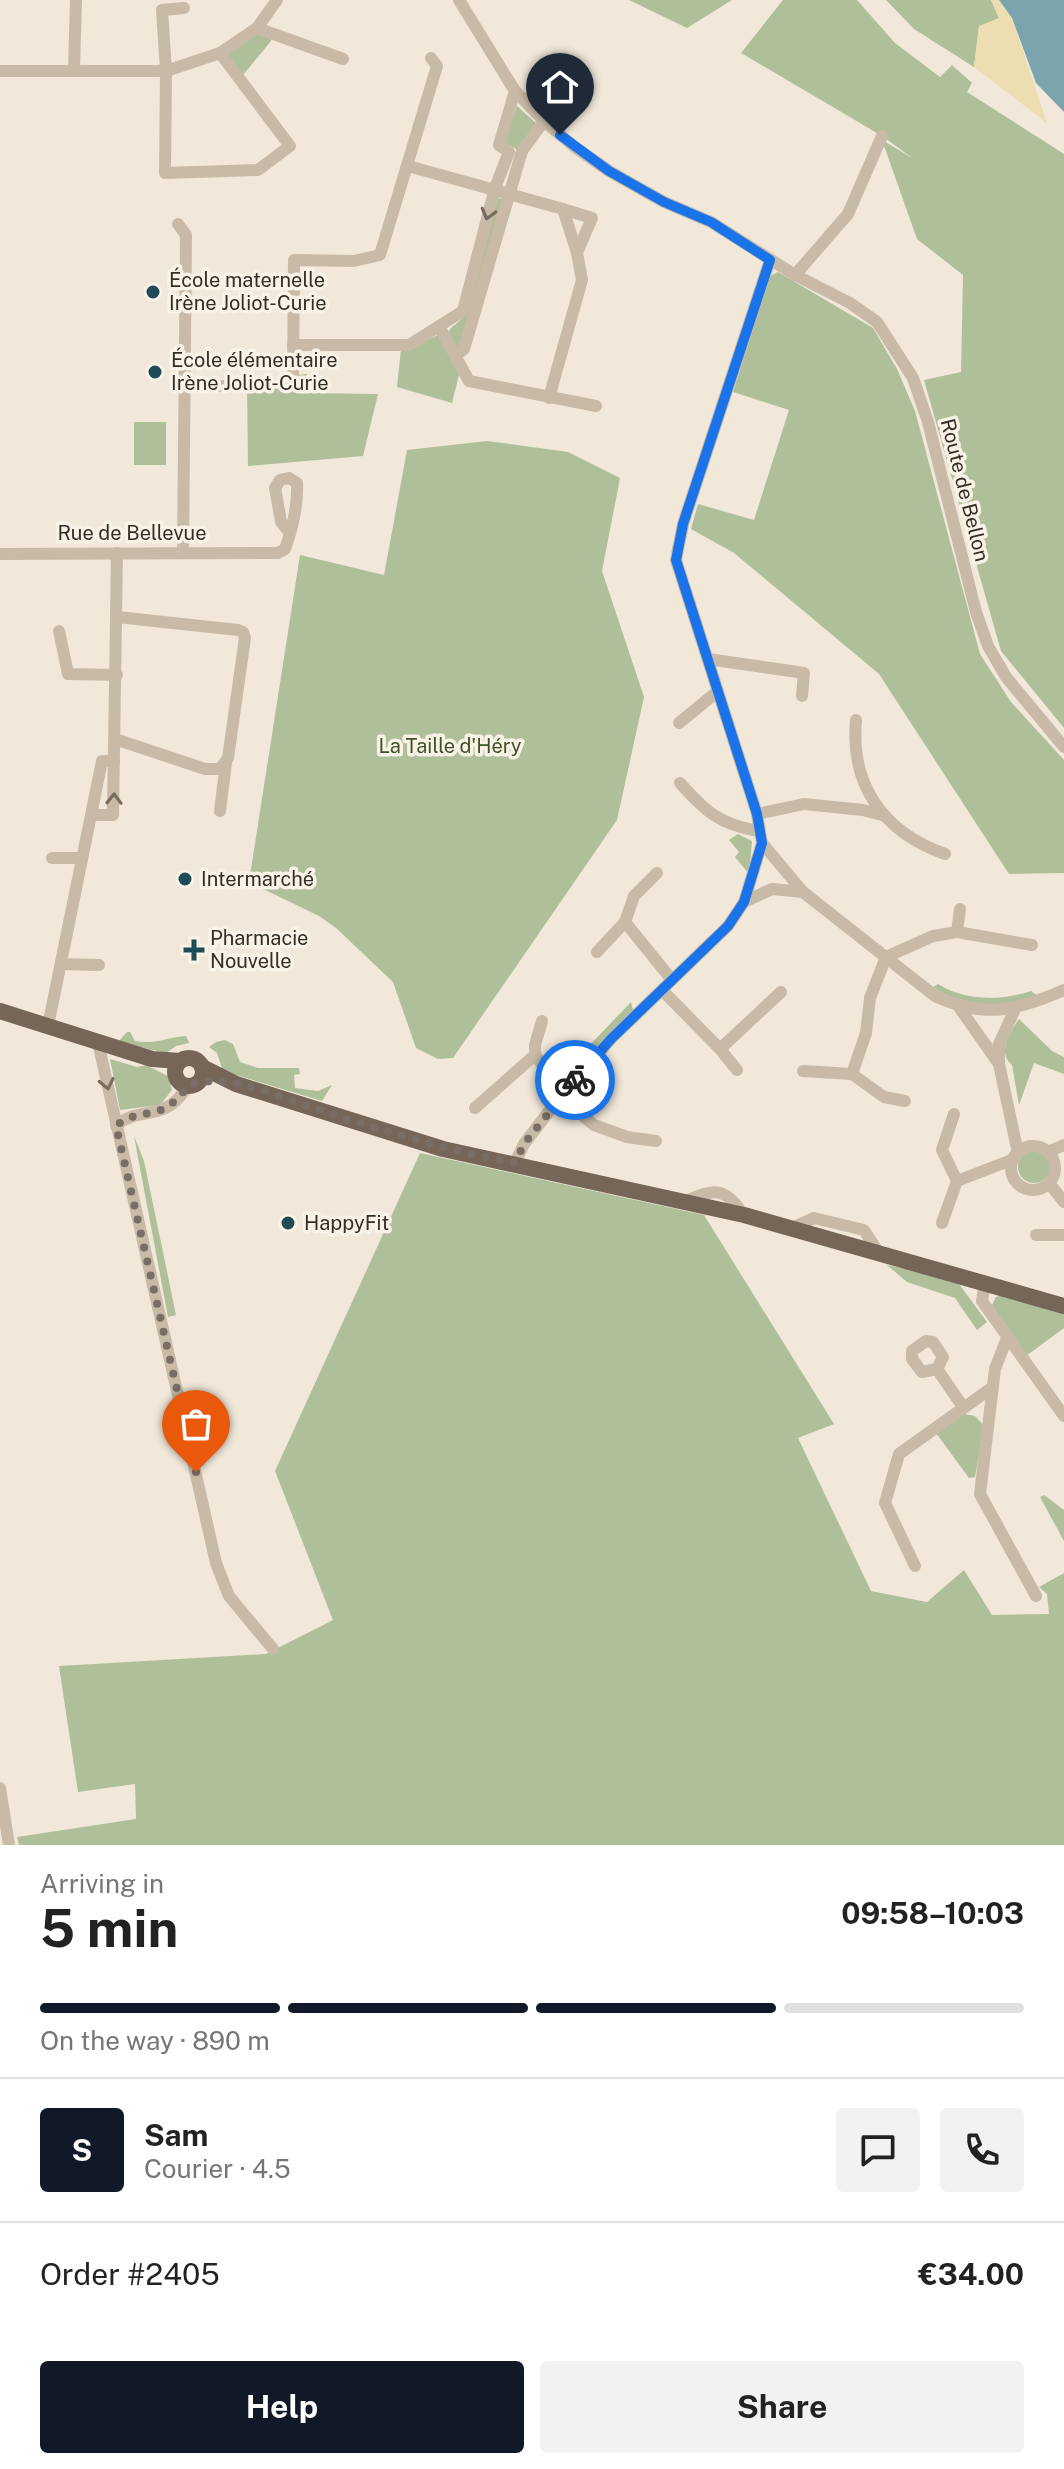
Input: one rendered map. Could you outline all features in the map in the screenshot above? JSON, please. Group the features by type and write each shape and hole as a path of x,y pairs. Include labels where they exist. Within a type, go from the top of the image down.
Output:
{"main road":[{"path":"0,1011 152,1059 187,1075 236,1084 443,1149 744,1215 1064,1306"}],"street":[{"path":"74,70 76,0"},
{"path":"0,71 166,71 220,53 257,28 277,0"},
{"name":"Route de Bellon","path":"459,0 515,91 544,121 609,171 664,202 711,222 877,322 913,378 928,422 976,612 988,646 1006,677 1064,747"},
{"path":"184,8 162,10 166,71 165,173 258,170 290,146 220,53"},
{"path":"257,28 343,59"},
{"path":"293,380 294,260 354,261 380,255 437,66 431,58"},
{"path":"514,154 499,145 515,91"},
{"path":"293,345 409,345 463,311 495,188 514,154 544,121"},
{"path":"795,275 848,214 882,136"},
{"path":"455,356 464,349 508,194 514,154"},
{"path":"408,166 495,188 592,218 577,253"},
{"path":"549,398 582,280 563,209"},
{"path":"178,224 186,235 183,553"},
{"path":"515,1163 524,1144 611,1039 728,926 744,902 760,837 757,814 676,560 683,524 770,260"},
{"path":"440,328 469,381 596,406"},
{"path":"185,386 245,386"},
{"name":"Rue de Bellevue","path":"0,554 278,553 285,549 290,533"},
{"path":"91,815 113,815 117,553"},
{"path":"117,617 243,632 245,638 220,811"},
{"path":"59,631 68,674 117,675"},
{"path":"708,659 804,673 802,696"},
{"path":"679,723 718,691"},
{"path":"856,720 854,745 868,795 882,815 925,847 945,854"},
{"path":"115,739 205,769 220,769 226,763"},
{"path":"48,1026 102,761 114,761"},
{"path":"680,783 705,811 760,837 803,892 935,996 959,1007 1015,1009 1064,990"},
{"path":"863,810 868,795"},
{"path":"757,814 804,804 882,815"},
{"path":"52,858 82,858"},
{"path":"597,952 625,922 634,896 657,873"},
{"path":"744,902 772,889 803,892"},
{"path":"957,932 960,909"},
{"path":"625,922 667,985 737,1070"},
{"path":"852,1074 866,1033 870,998 886,957 933,936 957,932 1032,945"},
{"path":"61,964 99,965"},
{"path":"720,1049 781,992"},
{"path":"959,1007 999,1064"},
{"path":"957,1181 1016,1156 1032,1146 1053,1157 1055,1171 1049,1183 1036,1189 1021,1185 1012,1173 1016,1156 999,1064 999,1044 1015,1009"},
{"path":"542,1021 535,1055 562,1095 594,1125 627,1137 656,1141"},
{"path":"100,1042 116,1126 216,1563 229,1596 273,1649"},
{"path":"475,1108 535,1055"},
{"path":"803,1071 852,1074 884,1097 905,1101"},
{"path":"116,1126 132,1115 148,1114 168,1107 187,1075"},
{"path":"942,1223 957,1181 942,1150 954,1114"},
{"path":"1048,1152 1064,1145"},
{"path":"1049,1183 1064,1202"},
{"path":"1036,1235 1064,1235"},
{"path":"985,1283 982,1301 1064,1416"},
{"path":"1007,1338 995,1369 980,1494 1036,1596"},
{"path":"937,1369 963,1407"},
{"path":"915,1566 885,1503 899,1454 993,1387"},
{"path":"0,1788 9,1845"}],"green space":[{"path":"629,0 732,0 687,28"},
{"path":"783,0 857,0 895,43 940,77 952,65 972,83 967,92 1064,154 1064,728 1001,651 924,380 961,372 963,275 917,239 882,140 914,159 882,136 741,53"},
{"path":"886,0 991,0 999,18 979,27 974,67 914,29"},
{"path":"256,32 271,37 271,41 243,75 228,53"},
{"path":"517,106 536,123 518,150 504,142"},
{"path":"497,198 503,199 460,347 455,347 448,334 464,317"},
{"path":"778,272 873,328 897,369 915,411 980,654 1011,702 1064,760 1064,873 1009,874 879,674 734,553 691,529 698,504 754,520 789,410 733,392 770,276"},
{"path":"438,335 459,375 452,403 397,387 401,349"},
{"path":"307,374 307,393 378,394 363,456 248,466 247,383 297,383 298,375"},
{"path":"134,422 166,422 166,465 134,465"},
{"name":"La Taille d'Héry","path":"487,441 568,452 620,478 602,571 644,697 617,820 453,1058 438,1059 416,1048 393,982 336,928 319,916 249,882 300,555 384,575 407,450"},
{"path":"738,834 752,841 749,874 735,857 739,852 729,840"},
{"path":"938,984 959,994 983,998 1008,997 1031,991 1038,996 997,1005 970,1004 944,995 933,987"},
{"path":"631,1002 633,1010 565,1081 544,1061 547,1057 564,1072"},
{"path":"1019,1019 1052,1051 1064,1057 1064,1074 1034,1063 1019,1105 1012,1065 1005,1055 1005,1049"},
{"path":"127,1032 135,1041 186,1036 189,1043 176,1046 166,1053 118,1042"},
{"path":"225,1040 233,1044 240,1062 258,1068 299,1068 300,1074 294,1075 295,1088 318,1091 332,1085 322,1101 223,1071 217,1053 209,1047"},
{"path":"110,1059 137,1067 146,1065 168,1076 172,1090 160,1105 120,1110"},
{"path":"134,1136 144,1161 176,1315 168,1317"},
{"path":"1034,1151 1045,1156 1050,1167 1045,1178 1034,1183 1023,1178 1018,1167 1023,1156"},
{"path":"420,1153 704,1215 834,1424 798,1438 871,1591 927,1602 964,1570 992,1615 1049,1614 1047,1594 1039,1587 1064,1573 1064,1845 19,1845 17,1837 136,1819 135,1784 78,1792 59,1666 266,1654 333,1620 275,1471"},
{"path":"887,1265 940,1276 959,1284 987,1322 977,1330 955,1298 907,1282"},
{"path":"1004,1294 1064,1310 1064,1328 1026,1356 991,1307 996,1297"},
{"path":"964,1414 975,1416 984,1426 975,1477 969,1478 936,1433"},
{"path":"1044,1495 1064,1510 1064,1541 1040,1497"}],"sand":[{"path":"991,0 999,0 1012,18 1047,123 974,67 979,26 999,18"}],"water":[{"path":"999,0 1064,0 1064,112 1036,83 1012,18"}],"way so far":[{"path":"196,1472 116,1126 132,1115 148,1114 168,1107 189,1086 198,1082 236,1084 443,1149 515,1163 524,1144 575,1080"}],"place":[{"name":"École maternelle Irène Joliot-Curie","path":"153,292"},
{"name":"École élémentaire Irène Joliot-Curie","path":"155,372"},
{"name":"Intermarché","path":"185,879"},
{"name":"Pharmacie Nouvelle","path":"194,950"},
{"name":"HappyFit","path":"288,1223"}],"route":[{"path":"560,135 609,171 664,202 711,222 770,260 683,524 676,560 757,814 762,843 744,902 728,926 611,1039 575,1080"}]}
